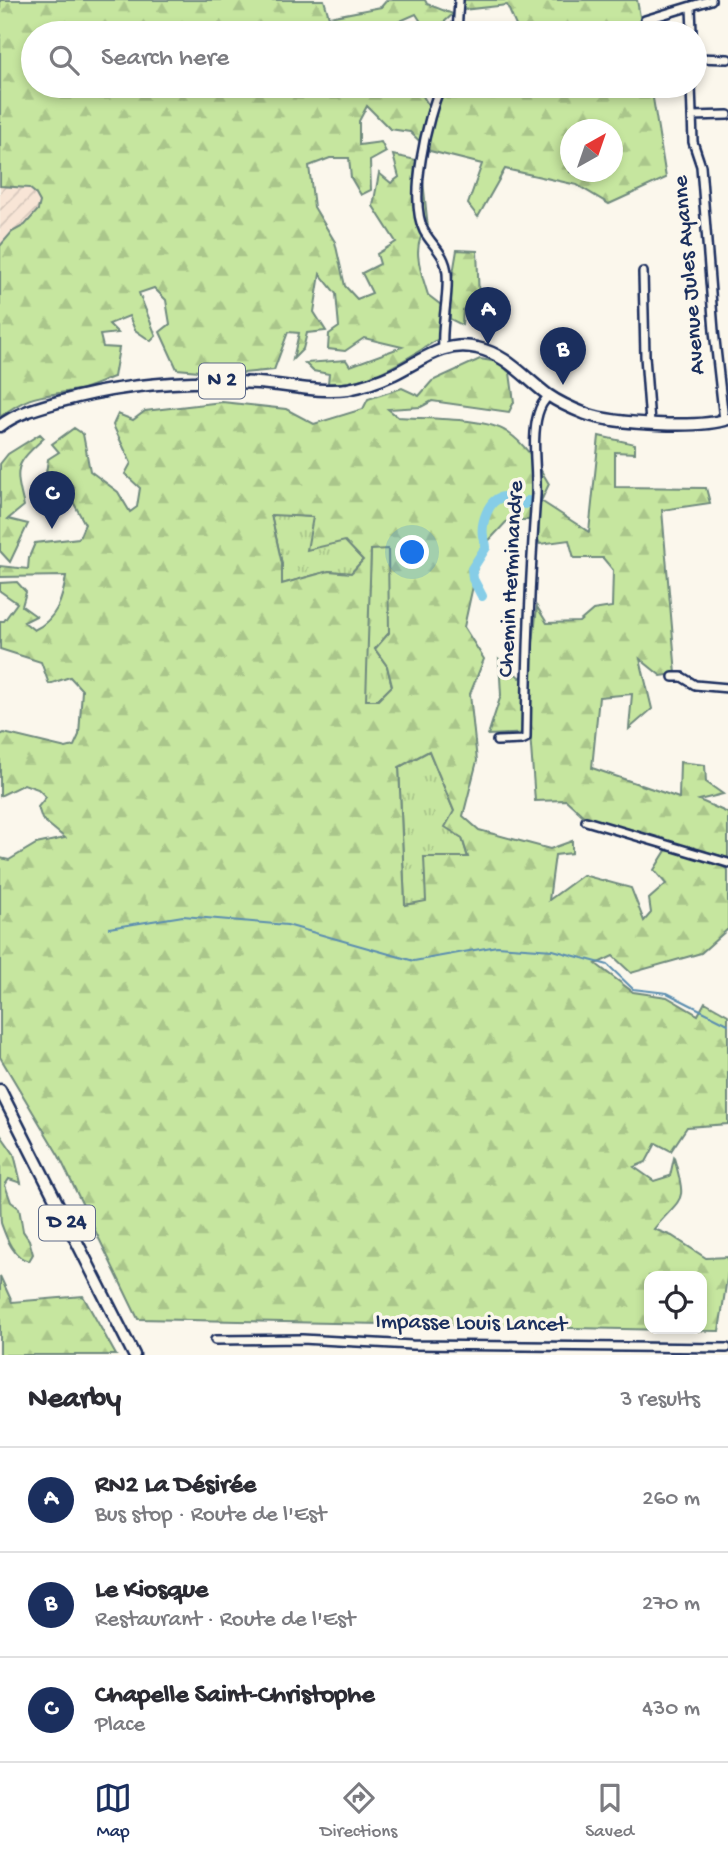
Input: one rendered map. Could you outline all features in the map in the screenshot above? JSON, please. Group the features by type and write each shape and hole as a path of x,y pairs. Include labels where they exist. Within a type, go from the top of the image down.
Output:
{"main road":[{"name":"N 2","path":"0,426 30,410 80,396 150,384 214,380 322,390 364,386 392,375 443,348 465,346 491,352 511,364 549,396 586,414 650,423 726,419"},
{"name":"D 24","path":"0,1090 134,1355"}],"street":[{"path":"458,21 459,0"},
{"path":"645,20 709,0"},
{"path":"691,7 692,21"},
{"path":"707,58 728,59"},
{"path":"437,98 426,129 417,190 418,212 425,232 440,250 447,272 443,348"},
{"name":"Avenue Jules Ayanne","path":"691,98 693,142 702,166 714,331 726,419"},
{"path":"692,116 728,115"},
{"path":"643,272 650,423"},
{"name":"Chemin Herminandre","path":"497,741 522,740 526,737 527,634 536,493 536,429 537,415 543,401 549,396"},
{"path":"673,677 682,677 695,685 728,688"},
{"path":"586,821 728,863"},
{"name":"Impasse Louis Lancet","path":"215,1340 302,1339 412,1345 726,1349"}],"shaded area":[{"path":"0,186 29,188 40,202 38,210 25,225 12,232 0,246"}],"green space":[{"path":"0,0 324,0 329,17 381,7 387,0 425,0 427,4 453,14 445,21 420,21 416,14 400,21 21,21 21,98 424,98 433,113 441,98 653,98 666,178 609,204 577,185 564,182 623,182 623,119 560,119 560,181 505,169 478,217 468,204 482,164 430,151 410,132 390,129 367,106 359,121 359,145 381,142 386,152 370,161 371,190 361,195 351,178 349,158 330,158 309,166 314,207 335,242 345,286 357,299 372,293 362,273 380,264 377,254 396,242 373,206 379,173 391,183 399,177 393,155 421,161 428,228 422,235 418,251 428,295 441,305 440,338 387,370 358,380 328,383 329,374 313,371 305,363 346,360 350,366 402,347 364,338 345,351 328,349 329,334 339,327 336,294 320,274 314,312 326,331 307,333 303,349 293,359 299,333 288,332 274,370 233,374 177,369 160,332 170,324 166,300 154,288 139,293 156,336 151,341 135,330 129,316 109,324 118,333 100,335 103,347 119,348 114,377 82,389 28,400 0,417 0,246 38,210 40,202 29,188 0,186"},
{"path":"463,0 637,0 641,21 514,21 507,5 462,10"},
{"path":"457,250 477,251 479,298 463,310 462,325 450,319 450,291"},
{"path":"480,359 498,362 510,373 514,402 509,412 432,401 421,407 388,409 398,417 470,421 507,432 526,449 549,484 541,501 589,532 599,436 635,444 635,453 615,452 615,487 706,488 710,503 662,510 676,674 661,676 640,659 652,709 629,729 632,694 599,697 592,768 679,798 680,762 705,765 706,782 723,794 699,800 728,813 728,858 588,820 566,800 535,801 530,733 488,735 501,695 499,659 520,678 530,669 537,607 547,623 579,622 593,610 612,607 613,570 603,558 574,558 569,540 540,544 529,520 508,520 481,549 464,627 484,659 470,694 477,761 463,816 479,830 550,849 572,841 572,853 555,855 549,900 583,875 631,888 644,921 651,913 649,899 666,884 654,870 667,849 716,862 728,870 728,929 701,953 631,973 613,956 596,964 633,992 667,997 698,1015 705,1002 728,1015 728,1124 687,1127 671,1151 656,1143 646,1162 634,1167 654,1181 670,1176 674,1158 681,1184 680,1198 654,1229 672,1236 706,1258 728,1257 719,1331 707,1331 707,1271 644,1271 644,1329 138,1319 59,1156 0,1057 0,858 9,860 36,844 65,838 42,819 38,807 46,797 38,789 24,784 0,796 0,735 4,733 66,748 74,746 79,735 82,690 70,677 49,684 41,662 0,649 0,621 4,621 17,603 0,591 0,583 17,582 26,592 22,606 36,616 24,622 34,630 53,615 63,593 66,576 0,577 0,566 28,569 29,557 35,543 79,538 85,524 71,498 74,488 64,475 46,473 48,459 59,452 52,444 74,428 83,434 90,471 118,492 130,512 137,507 140,488 125,474 131,463 113,425 118,414 133,420 145,411 222,402 286,409 314,424 363,409 368,399 402,388 419,396 432,381","holes":["271,515 313,517 307,550 345,541 363,560 351,573 329,571 282,584 282,564","388,549 389,633 375,649 387,666 392,686 378,700 366,700 371,550","429,751 454,811 445,827 462,838 468,857 424,857 426,901 405,905 399,767"]},
{"path":"40,434 44,438 27,454 19,467 24,506 8,519 28,524 10,562 0,551 0,464 8,454"},
{"path":"271,514 313,517 345,541 363,560 351,573 329,571 282,584 282,564"},
{"path":"371,549 389,549 389,633 375,649 387,666 392,686 378,700 365,700"},
{"path":"429,751 454,811 468,858 426,902 405,905 399,767"},
{"path":"0,1134 14,1154 21,1183 9,1179 5,1185 11,1202 19,1208 23,1231 33,1254 29,1261 14,1251 1,1223"},
{"path":"0,1276 12,1302 83,1296 116,1355 0,1355"}],"waterway":[{"path":"482,596 473,579 472,569 486,547 483,536 484,519 493,502 498,499 503,497 525,504 528,501"},
{"path":"109,928 183,916 287,925 414,961 497,946 553,950 608,965 633,989 667,993 728,1024"}],"place":[{"name":"RN2 La Désirée","path":"488,345"},
{"name":"Le Kiosque","path":"563,385"},
{"name":"Chapelle Saint-Christophe","path":"52,529"}]}
